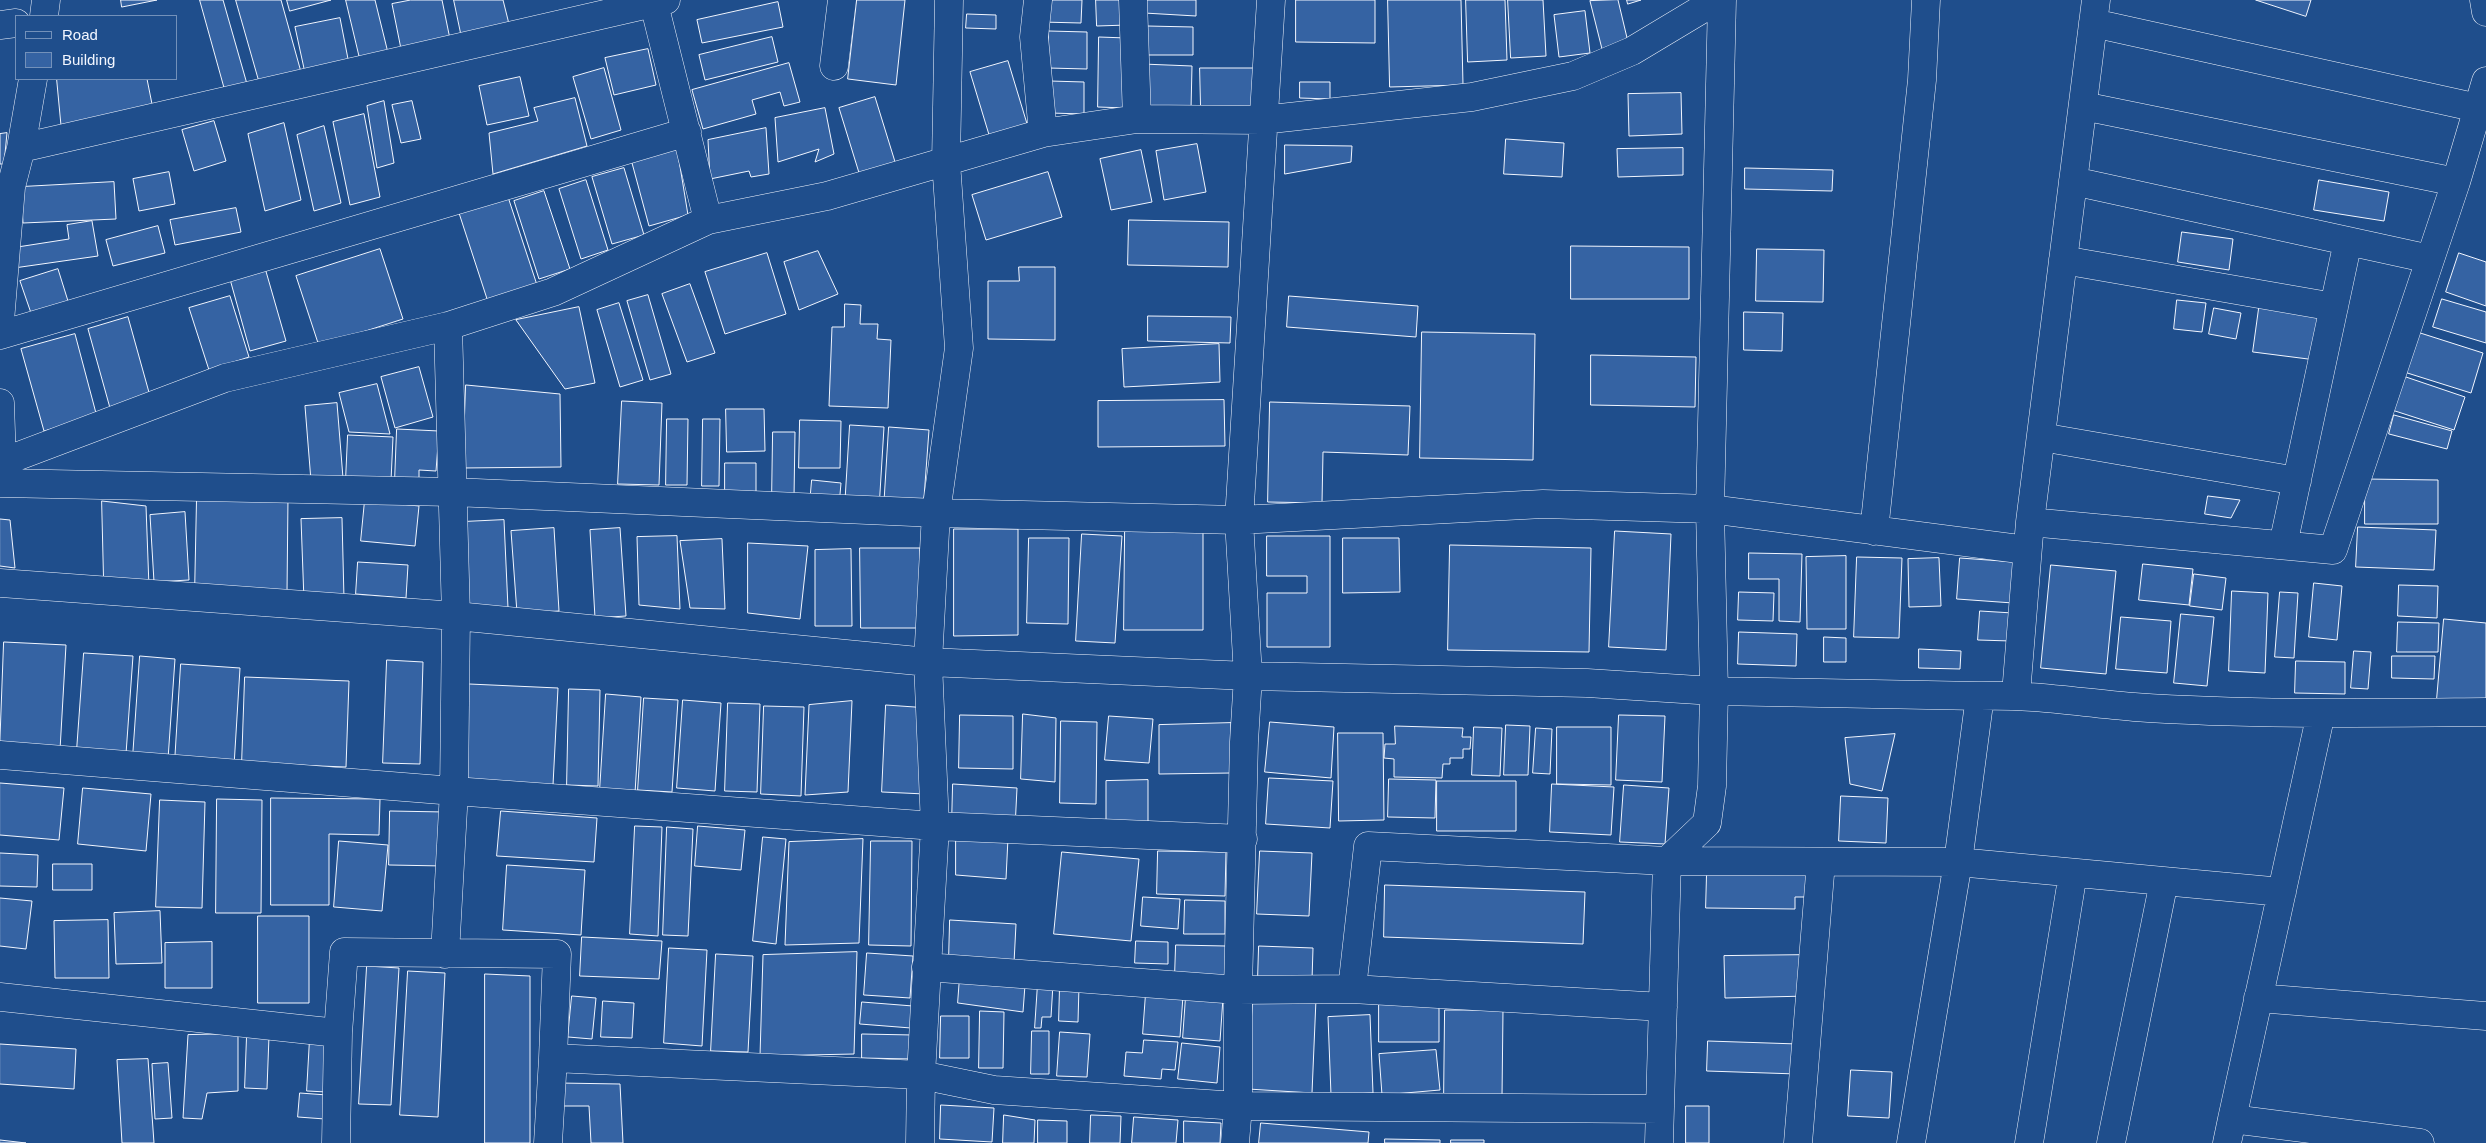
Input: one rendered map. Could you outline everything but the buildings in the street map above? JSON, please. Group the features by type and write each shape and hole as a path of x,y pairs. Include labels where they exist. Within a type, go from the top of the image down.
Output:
{"street":[{"path":"44,15 46,0"},
{"path":"834,66 842,0"},
{"path":"920,1143 926,967 935,826 928,662 936,513 959,348 946,162 949,0"},
{"path":"1038,0 1034,37 1043,133"},
{"path":"1133,0 1137,119"},
{"path":"1235,1143 1238,1106 1238,990 1244,742 1248,676 1239,520 1270,0"},
{"path":"1,469 225,378 448,326 553,292 708,220 827,196 1043,133 1137,119 1262,120 1472,97 1573,76 1632,51 1717,0"},
{"path":"1659,1143 1667,861 1707,823 1712,786 1714,691 1710,509 1722,0"},
{"path":"1874,531 1922,80 1926,0"},
{"path":"2484,0 2486,12"},
{"path":"21,148 658,1 708,220"},
{"path":"2016,694 2030,522 2095,11 2478,108"},
{"path":"0,25 15,24"},
{"path":"0,320 6,188 21,148 33,80"},
{"path":"2030,522 2334,550 2456,182 2486,81"},
{"path":"2082,106 2456,182"},
{"path":"0,336 687,132"},
{"path":"2073,181 2430,259"},
{"path":"2283,545 2348,241"},
{"path":"2063,260 2334,307"},
{"path":"445,954 454,791 456,616 448,326"},
{"path":"0,403 1,469"},
{"path":"2041,437 2297,481"},
{"path":"1,469 453,492 936,513 1239,520 1543,504 1710,509 2027,550"},
{"path":"0,583 456,616 928,662 1248,676 1587,683 1714,691 1980,696 2016,694 2134,707 2321,713 2486,712"},
{"path":"1911,1143 1958,862 1980,696"},
{"path":"2321,713 2229,1131 2420,1143"},
{"path":"0,755 454,791 935,826 1243,838"},
{"path":"1352,988 1368,846 1667,861 1958,862 2282,892"},
{"path":"1798,1143 1821,862"},
{"path":"2029,1143 2073,873"},
{"path":"2111,1143 2164,881"},
{"path":"336,1143 338,1033 344,952 557,954 548,1143"},
{"path":"926,967 1238,990 1352,988 1663,1007"},
{"path":"0,997 338,1033"},
{"path":"2258,998 2486,1016"},
{"path":"553,1058 921,1075 994,1090 1238,1106 1660,1109"}]}
